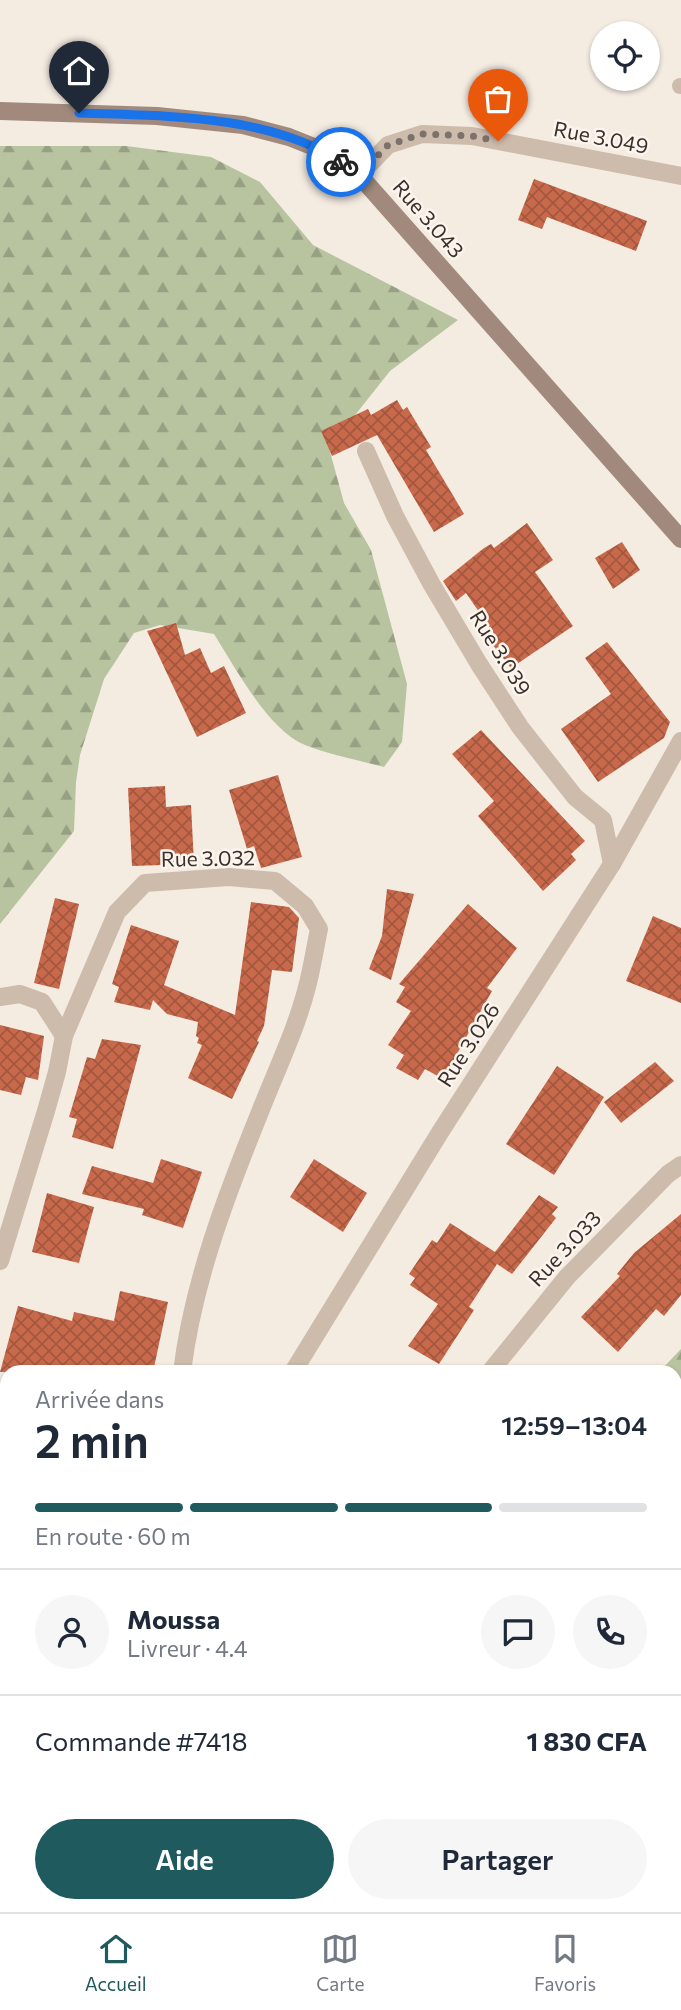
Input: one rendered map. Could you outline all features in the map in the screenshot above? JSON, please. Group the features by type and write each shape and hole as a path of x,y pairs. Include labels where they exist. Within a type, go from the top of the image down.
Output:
{"street":[{"name":"Rue 3.043","path":"0,111 157,116 243,125 289,136 324,151 359,175 681,539"},
{"name":"Rue 3.049","path":"359,175 388,145 422,134 472,136 681,176"},
{"name":"Rue 3.039","path":"366,451 413,551 479,664 520,727 575,797 603,820 612,864"},
{"name":"Rue 3.026","path":"297,1365 439,1134 612,864 681,741"},
{"name":"Rue 3.032","path":"0,1261 57,1073 64,1036 117,912 145,883 229,877 275,881 305,906 319,929 307,989 234,1176 208,1252 183,1365"},
{"path":"0,997 20,994 42,1002 64,1036"},
{"name":"Rue 3.033","path":"496,1365 567,1278 668,1174 681,1165"}],"green space":[{"path":"0,146 126,146 211,157 260,182 313,245 458,320 390,371 329,448 344,503 371,550 407,684 402,742 384,767 324,752 291,737 265,712 214,634 160,625 134,633 104,679 80,755 74,831 0,924"},
{"path":"681,1349 681,1365 666,1365"}],"building":[{"path":"534,179 647,221 636,251 547,217 542,229 518,220"},
{"path":"397,400 403,410 407,407 431,447 426,450 464,514 434,532 377,435 332,456 321,431 368,409 371,415"},
{"path":"527,523 553,560 535,572 573,626 511,668 489,640 495,635 466,593 456,601 443,581 484,548 491,544 494,548"},
{"path":"622,542 640,570 613,589 595,558"},
{"path":"176,623 185,655 200,648 211,673 224,666 246,713 197,737 147,631"},
{"path":"607,642 670,722 664,738 598,782 561,729 611,694 585,658"},
{"path":"481,730 585,841 571,854 576,860 543,891 478,816 494,801 452,754"},
{"path":"278,775 302,857 261,868 254,846 247,849 229,790"},
{"path":"165,786 166,807 191,805 194,864 132,866 128,788"},
{"path":"387,889 414,894 391,980 369,969 382,936"},
{"path":"55,898 79,904 59,989 34,983"},
{"path":"251,902 289,907 299,918 292,972 272,970 264,1026 232,1099 188,1078 202,1045 197,1043 198,1022 167,1014 153,1000 150,1010 114,1002 119,987 112,984 131,925 179,941 164,985 235,1015"},
{"path":"468,904 517,948 487,988 492,991 443,1079 425,1069 418,1080 396,1068 404,1055 388,1045 411,1011 396,1002 405,987 399,984"},
{"path":"653,916 681,928 681,1003 626,981"},
{"path":"0,1025 44,1036 38,1080 26,1077 21,1095 0,1090"},
{"path":"102,1039 141,1045 113,1149 72,1137 77,1119 69,1117 87,1057 95,1059"},
{"path":"655,1062 674,1081 621,1123 604,1102"},
{"path":"557,1066 604,1097 554,1175 506,1144"},
{"path":"161,1159 202,1172 183,1228 142,1215 144,1209 82,1194 92,1166 153,1183"},
{"path":"314,1159 367,1193 343,1232 290,1197"},
{"path":"47,1193 94,1207 79,1263 32,1252"},
{"path":"539,1195 558,1207 552,1214 556,1218 512,1274 497,1264 469,1307 474,1310 439,1364 408,1346 438,1304 410,1285 415,1278 409,1274 432,1240 437,1243 450,1223 495,1252"},
{"path":"681,1214 681,1295 664,1316 656,1309 618,1352 581,1317 620,1276 617,1274 634,1253"},
{"path":"120,1291 168,1302 154,1365 2,1365 18,1306 72,1321 74,1312 114,1321"}],"way so far":[{"path":"341,162 359,175 388,145 422,134 472,136 498,141"}],"route":[{"path":"79,113 157,116 243,125 289,136 324,151 341,162"}]}
